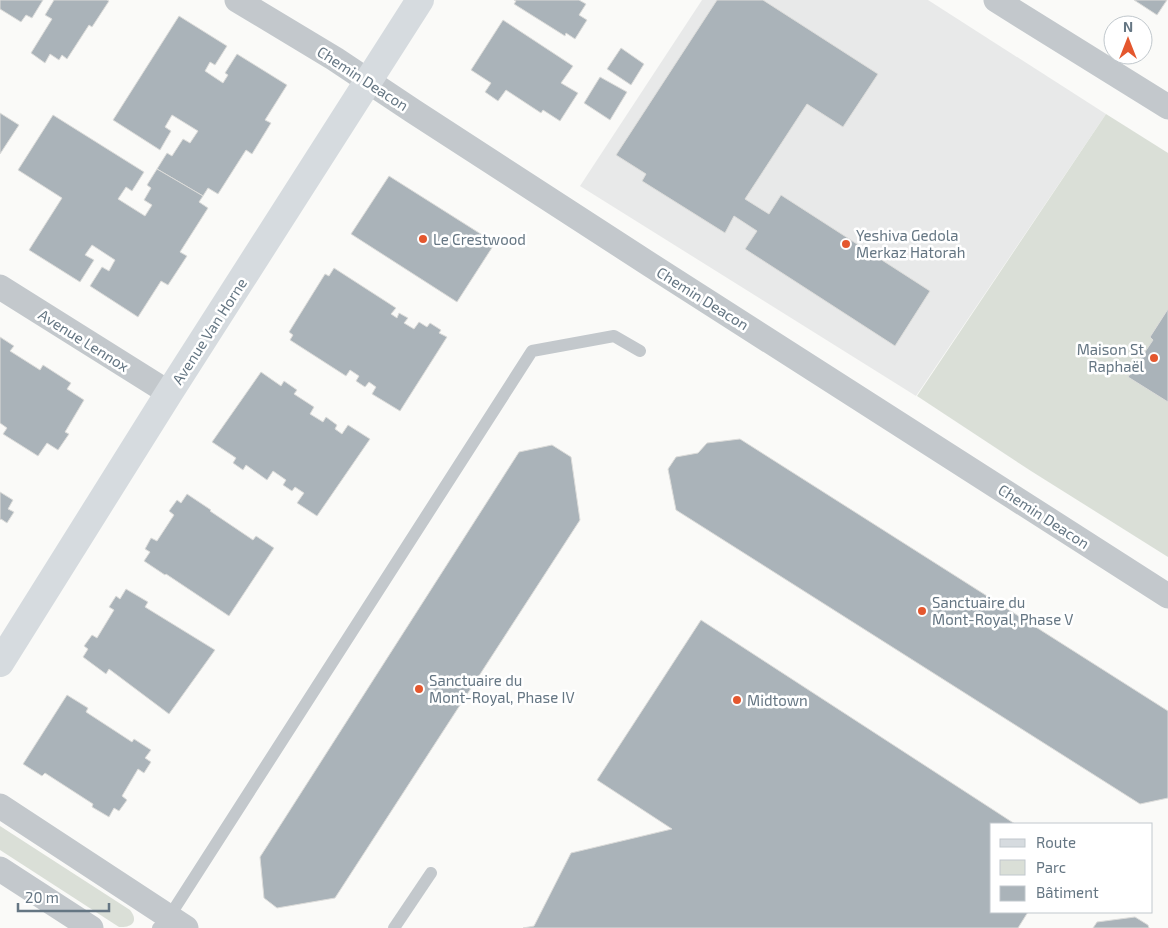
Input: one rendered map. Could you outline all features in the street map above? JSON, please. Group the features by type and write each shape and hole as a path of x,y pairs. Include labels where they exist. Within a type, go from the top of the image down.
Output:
{"main road":[{"name":"Avenue Van Horne","path":"0,663 169,393 420,0"}],"street":[{"name":"Chemin Deacon","path":"237,0 335,59 649,264 1168,596"},
{"path":"996,0 1168,107"},
{"name":"Avenue Lennox","path":"0,287 169,393"},
{"path":"0,806 171,924"},
{"path":"0,869 91,928"}],"lane":[{"path":"171,924 532,351 614,336 640,352"},
{"path":"394,928 431,873"}],"shaded area":[{"name":"Yeshiva Gedola Merkaz Hatorah","path":"702,0 928,0 1106,114 916,396 580,186"}],"green space":[{"path":"1106,114 1168,153 1168,557 1031,471 917,396"},
{"path":"0,826 130,910 134,917 133,923 119,927 0,850"}],"building":[{"path":"0,0 43,0 32,18 26,15 21,22 0,9"},
{"path":"54,0 109,1 92,27 89,25 67,59 62,55 59,60 50,54 45,63 31,53 52,19 45,15"},
{"path":"514,0 579,0 586,4 579,15 587,20 575,39 566,33 565,36 514,4 516,1"},
{"path":"717,0 763,0 878,74 843,127 807,104 745,199 769,214 781,195 930,291 895,346 745,249 757,231 734,216 725,233 642,181 646,174 616,155"},
{"path":"1134,0 1167,0 1157,15"},
{"path":"179,16 227,46 215,65 210,62 205,71 223,83 228,75 225,73 237,54 287,85 265,120 271,123 252,154 246,150 218,194 208,188 203,196 157,169 167,153 172,156 183,139 190,143 198,131 172,115 165,127 171,131 160,150 113,120"},
{"path":"503,20 573,66 561,83 578,93 560,121 543,110 541,113 506,90 498,101 485,92 491,83 471,70"},
{"path":"621,48 644,64 631,85 607,69"},
{"path":"600,77 627,92 610,120 584,103"},
{"path":"0,113 19,125 0,154"},
{"path":"53,115 144,172 132,191 126,187 118,199 145,216 152,205 144,200 151,188 147,185 157,169 203,196 199,202 208,208 180,252 187,256 168,285 161,281 138,317 90,286 102,267 109,271 115,260 92,245 85,255 94,260 80,282 29,250 62,198 18,170"},
{"name":"Le Crestwood","path":"389,176 495,243 457,302 351,234"},
{"path":"334,268 396,308 391,314 397,318 399,313 408,318 404,323 414,329 419,322 427,327 430,323 441,330 439,333 447,337 400,411 372,394 376,387 369,382 365,387 356,381 359,376 350,370 346,376 290,340 293,335 289,332 325,274 329,276"},
{"name":"Maison St Raphaël","path":"1168,309 1168,402 1128,377 1153,340 1150,337"},
{"path":"0,337 14,346 10,351 40,370 43,365 71,383 67,389 84,400 65,432 69,434 58,450 47,443 38,456 3,434 7,428 0,423"},
{"path":"261,372 281,386 284,381 297,390 294,394 314,407 310,414 323,422 326,417 337,425 335,429 342,434 348,425 370,439 317,516 297,503 304,493 295,487 292,491 283,485 286,480 273,471 267,480 246,465 243,470 233,463 236,458 212,442"},
{"name":"Sanctuaire du Mont-Royal, Phase V","path":"740,439 1168,711 1168,798 1140,804 676,510 668,469 676,457 698,453 707,443"},
{"name":"Sanctuaire du Mont-Royal, Phase IV","path":"552,445 571,457 580,520 335,898 277,908 264,898 260,857 519,452"},
{"path":"0,492 13,500 8,509 14,512 7,523 0,520"},
{"path":"187,494 253,540 256,536 274,548 229,616 144,561 150,552 145,549 151,538 157,541 174,515 169,511 177,500 181,503"},
{"path":"126,589 148,602 145,607 215,650 169,714 109,669 106,674 83,657 88,649 84,646 92,635 97,638 114,610 109,607 116,596 120,599"},
{"name":"Midtown","path":"701,620 1013,823 990,823 990,913 1027,913 1018,928 523,928 534,926 571,853 672,829 597,780"},
{"path":"67,695 88,708 86,712 132,742 134,739 151,750 145,758 151,762 144,773 138,769 122,796 127,800 119,811 114,808 109,817 92,807 93,804 45,773 42,776 23,764"},
{"path":"1135,917 1148,925 1149,928 1093,928 1097,922"}],"place":[{"name":"Le Crestwood","path":"423,239"},
{"name":"Yeshiva Gedola Merkaz Hatorah","path":"846,244"},
{"name":"Maison St Raphaël","path":"1154,358"},
{"name":"Sanctuaire du Mont-Royal, Phase V","path":"922,611"},
{"name":"Sanctuaire du Mont-Royal, Phase IV","path":"419,689"},
{"name":"Midtown","path":"737,700"}]}
